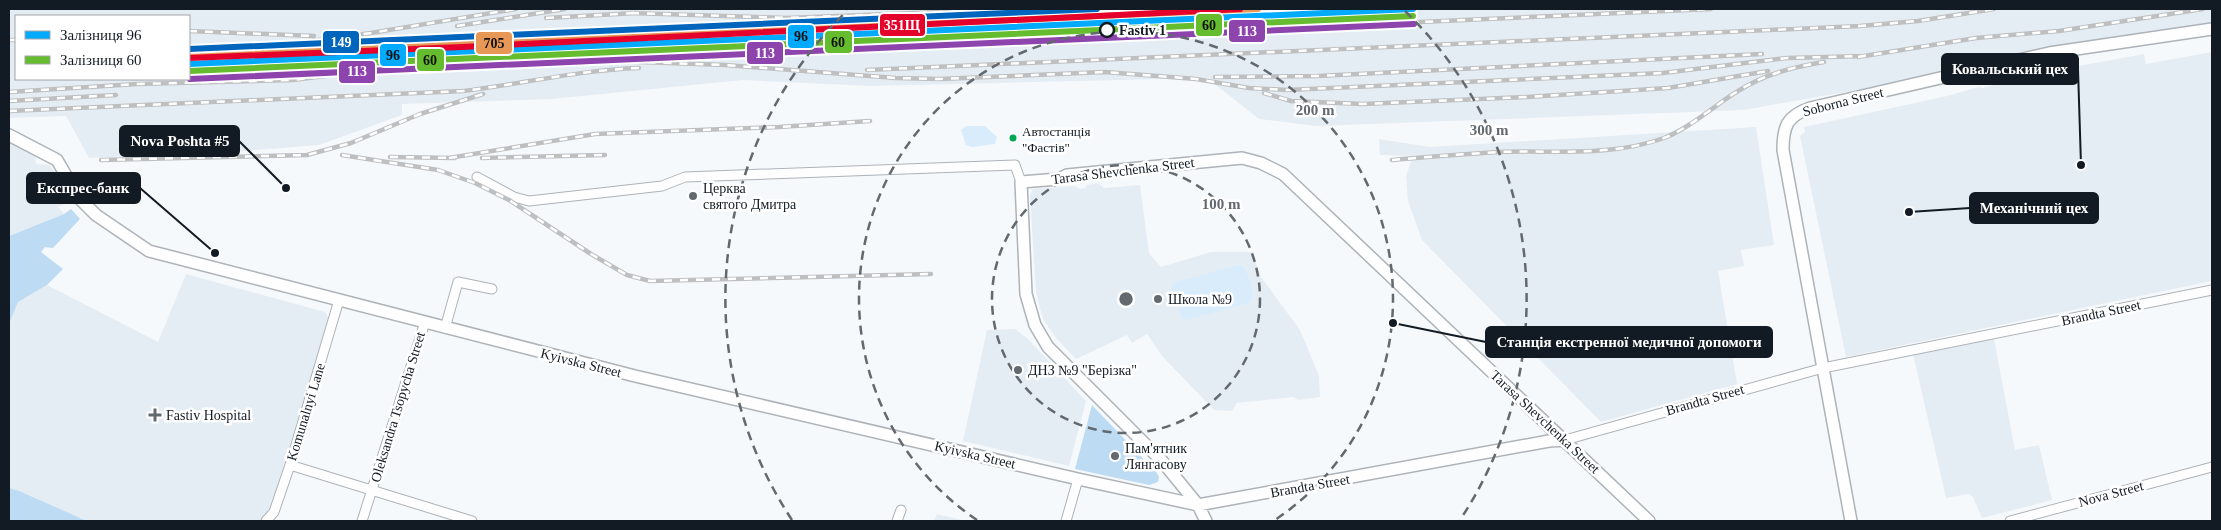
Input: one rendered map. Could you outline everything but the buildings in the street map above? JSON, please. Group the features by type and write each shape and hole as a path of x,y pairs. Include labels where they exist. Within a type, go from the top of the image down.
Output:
{"main road":[{"name":"Soborna Street","path":"1851,521 1783,150 1783,132 1787,124 1798,113 2049,53 2212,29"},
{"name":"Kyivska Street","path":"9,135 50,154 57,160 79,198 148,251 635,376 1078,480 1164,496 1198,505"},
{"name":"Tarasa Shevchenka Street","path":"1021,182 1059,179 1067,175 1242,158 1261,163 1283,174 1389,277 1565,440 1648,521"},
{"path":"1021,182 1026,294 1035,325 1048,347 1162,461 1198,505 1206,521"},
{"name":"Brandta Street","path":"1198,505 1549,441 1565,440"}],"street":[{"path":"477,177 514,197 529,201 662,186 684,177 1016,165 1021,182"},
{"path":"445,328 458,282 492,289"},
{"name":"Brandta Street","path":"1565,440 1823,368 2212,290"},
{"name":"Komunalnyi Lane","path":"266,521 274,512 290,465 339,300"},
{"name":"Oleksandra Tsopycha Street","path":"362,521 424,322"},
{"path":"290,465 472,521"},
{"name":"Nova Street","path":"2010,521 2212,468"},
{"path":"1066,521 1078,480"},
{"path":"897,521 901,510"}],"shaded area":[{"path":"9,9 2212,9 2212,27 1744,110 1316,126 1259,119 1207,78 871,86 743,80 552,99 402,104 402,115 319,145 246,151 89,158 66,116 9,118"},
{"path":"2212,52 2212,281 1846,357 1800,136 1805,132 1804,127 1947,96 1979,87 1983,88 2024,76 2144,54 2146,64"},
{"path":"966,126 985,126 997,137 995,144 972,147 966,145 961,130"},
{"path":"1756,127 1774,245 1741,250 1744,266 1718,271 1737,384 1601,422 1422,240 1408,201 1406,176 1413,156 1380,155 1379,139 1430,147"},
{"path":"9,142 35,155 36,164 49,165 62,181 64,186 60,192 60,199 64,204 58,207 64,214 9,236"},
{"name":"Школа №9","path":"1098,183 1104,188 1140,185 1149,253 1161,267 1211,252 1252,252 1261,277 1300,330 1319,376 1320,397 1299,400 1293,397 1237,403 1232,411 1214,410 1162,356 1147,334 1132,343 1127,335 1076,359 1056,338 1044,321 1040,309 1036,292 1030,195 1033,189 1075,186 1079,189"},
{"path":"71,209 80,219 53,248 45,247 41,252 63,269 47,285 18,302 9,324 9,236 64,214"},
{"path":"1238,265 1245,268 1251,286 1252,296 1248,303 1187,320 1182,319 1172,290 1172,285 1175,282"},
{"name":"Fastiv Hospital","path":"186,274 325,312 330,320 267,521 87,521 9,488 9,324 18,302 47,285 158,342"},
{"name":"ДНЗ №9 \"Берізка\"","path":"1015,329 1028,339 1086,401 1069,466 963,441 987,330"},
{"path":"1994,339 2015,450 2039,445 2052,500 1982,518 1973,497 1968,494 1946,498 1913,354"},
{"path":"1092,405 1157,473 1159,477 1158,482 1149,485 1075,469"},
{"path":"9,488 19,491 87,521 9,521"},
{"path":"937,514 966,521 934,521"}],"railway":[{"path":"190,57 371,33 516,9"},
{"path":"457,26 565,9"},
{"path":"631,13 787,18 1021,9"},
{"path":"578,48 674,53 769,51 1711,9"},
{"path":"867,70 1860,26 1918,21 1994,9"},
{"path":"1858,57 1976,38 2059,31 2203,9"},
{"path":"546,18 636,13"},
{"path":"190,31 314,36"},
{"path":"359,39 462,47"},
{"path":"9,40 15,40"},
{"path":"1215,77 1318,76 1762,54"},
{"path":"9,92 137,84 293,80 405,66 527,58 725,65 896,78 940,79 1105,72 1196,79 1249,88 1287,90 1663,73 1787,58 1866,56"},
{"path":"1392,160 1499,152 1603,150 1644,144 1674,134 1738,91 1758,80 1790,69 1824,62"},
{"path":"9,111 463,91 573,74 639,68"},
{"path":"1264,93 1291,101 1363,104 1527,97 1668,88 1768,71"},
{"path":"101,160 307,155 351,143 420,114 483,94"},
{"path":"9,101 116,95"},
{"path":"449,158 595,134 779,127 870,121"},
{"path":"342,155 438,170 475,183 509,200 591,254 627,275 650,281 931,274"},
{"path":"482,158 605,155"},
{"path":"390,157 455,158"}],"rail line":[{"name":"96","path":"190,64 1413,9"},
{"name":"60","path":"190,71 1413,16"}],"transit line":[{"name":"149","path":"190,49 1097,9"},
{"name":"351Щ","path":"190,58 462,47 1240,9"},
{"name":"705","path":"190,57 1258,9"},
{"name":"113","path":"190,79 1414,24"}],"place":[{"name":"Fastiv 1","path":"1107,30"},
{"name":"Автостанція \"Фастів\"","path":"1013,138"},
{"name":"Ковальський цех","path":"2081,165"},
{"name":"Nova Poshta #5","path":"286,188"},
{"name":"Церква святого Дмитра","path":"693,196"},
{"name":"Механічний цех","path":"1909,212"},
{"name":"Експрес-банк","path":"215,253"},
{"name":"Школа №9","path":"1158,299"},
{"name":"Станція екстренної медичної допомоги","path":"1393,323"},
{"name":"ДНЗ №9 \"Берізка\"","path":"1018,370"},
{"name":"Fastiv Hospital","path":"155,415"},
{"name":"Пам'ятник Лянгасову","path":"1115,456"}]}
